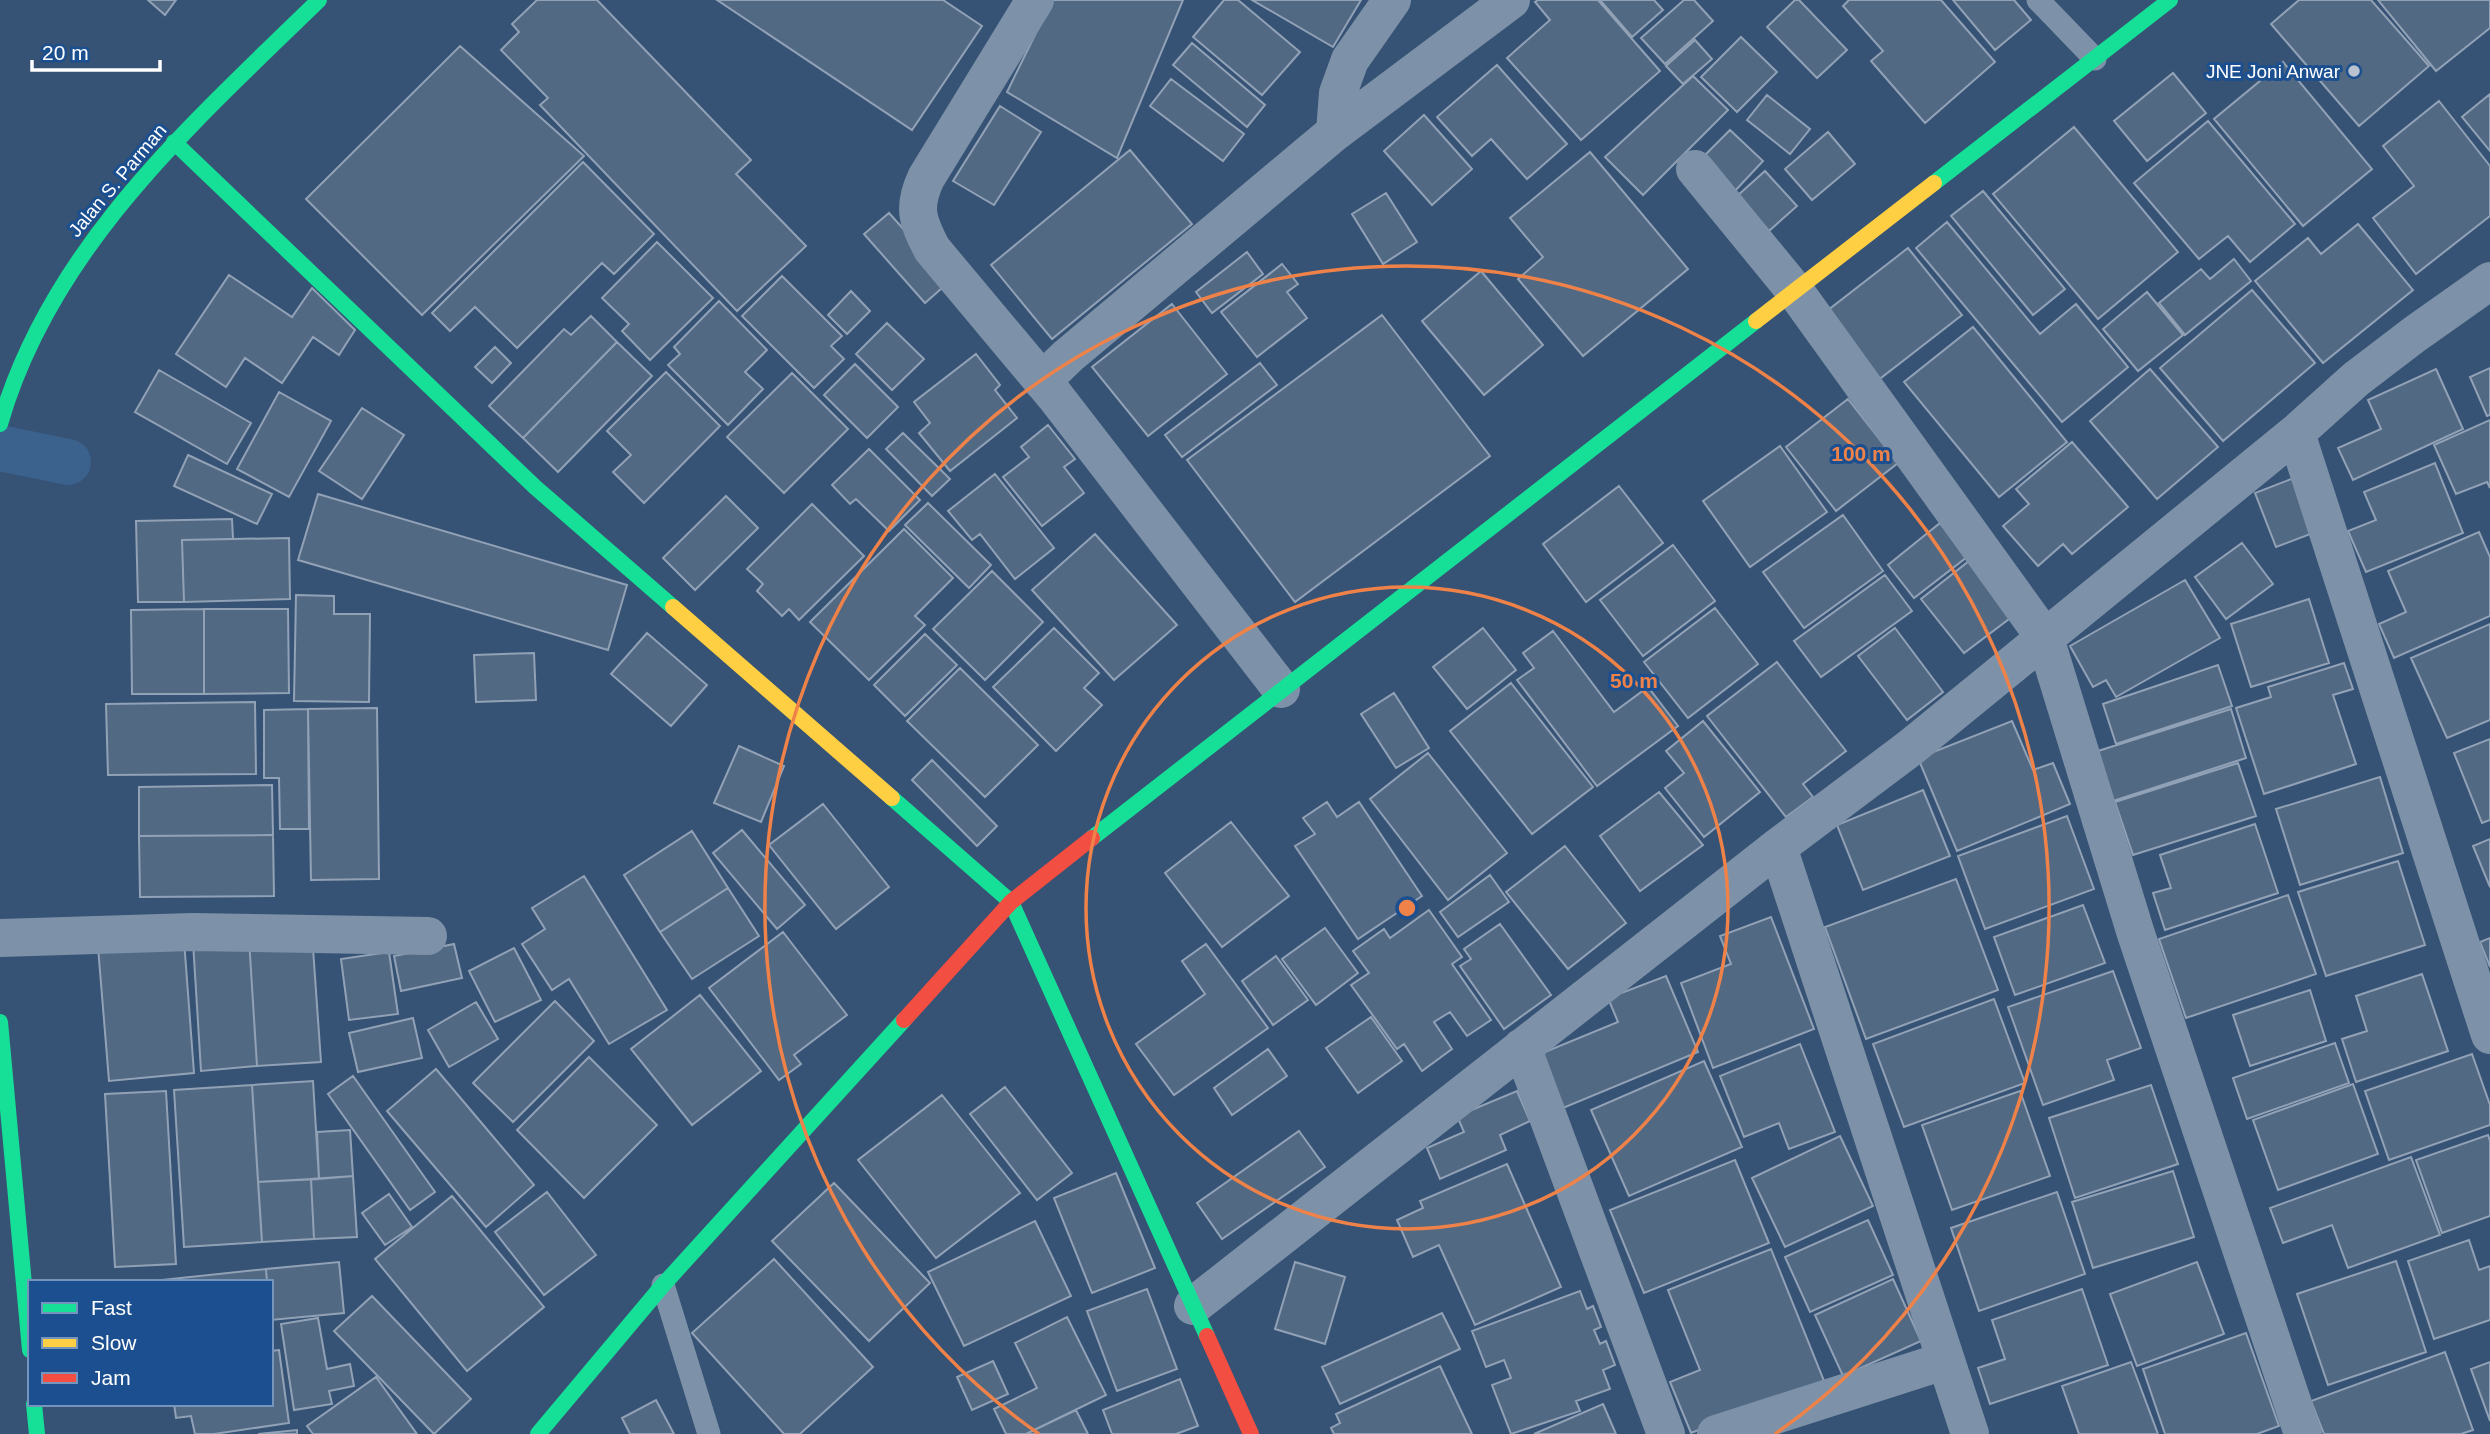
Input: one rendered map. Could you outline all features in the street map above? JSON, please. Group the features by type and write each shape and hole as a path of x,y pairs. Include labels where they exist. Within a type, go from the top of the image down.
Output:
{"main road":[{"name":"Jalan S. Parman","path":"0,424 8,396 39,326 91,240 174,142 319,0"},
{"path":"538,1434 663,1285 1011,902 1281,689 2095,59 2160,3"},
{"path":"174,142 535,487 1011,902 1251,1434"},
{"path":"0,1022 10,1245 28,1340"},
{"path":"34,1406 37,1434"}],"street":[{"path":"1035,0 926,178 920,191 917,212 919,225 932,250 1042,382 1281,689"},
{"path":"1335,132 1338,93 1350,60 1392,0"},
{"path":"1042,382 1068,356 1335,132 1511,0"},
{"path":"1695,169 1795,291 2045,638 2136,934 2303,1434"},
{"path":"1193,1306 1522,1046 1910,748 2296,433 2366,372 2490,281"},
{"path":"2296,433 2490,1035"},
{"path":"1778,847 1970,1434"},
{"path":"0,938 192,932 428,936"},
{"path":"1522,1046 1666,1434"},
{"path":"1716,1434 1944,1361"}],"lane":[{"path":"2038,0 2095,59"},
{"path":"663,1285 709,1434"}],"building":[{"path":"148,0 176,0 165,15"},
{"path":"537,0 597,0 751,160 736,174 806,246 737,311 540,105 548,98 501,50 519,32 512,24"},
{"path":"717,0 943,0 982,26 912,130"},
{"path":"1052,0 1183,0 1117,158 1007,92"},
{"path":"1224,0 1238,0 1300,52 1262,95 1193,37"},
{"path":"1252,0 1361,0 1333,47"},
{"path":"1598,0 1660,71 1581,140 1507,58 1550,20 1535,2"},
{"path":"1600,0 1654,0 1663,10 1632,37"},
{"path":"1684,0 1694,0 1713,21 1665,64 1641,38"},
{"path":"1795,0 1799,0 1847,50 1817,78 1767,27"},
{"path":"1849,0 1941,0 1995,62 1925,123 1871,61 1883,51 1843,6"},
{"path":"1953,0 2014,0 2031,20 1995,50"},
{"path":"2299,0 2371,0 2429,66 2359,126 2271,24"},
{"path":"2378,0 2490,0 2490,28 2436,71"},
{"path":"1741,37 1777,72 1737,112 1701,77"},
{"path":"1695,40 1712,59 1683,84 1666,66"},
{"path":"1192,43 1265,105 1247,127 1173,65"},
{"path":"460,46 584,156 422,315 306,199"},
{"path":"2283,62 2372,169 2303,226 2214,119"},
{"path":"1497,65 1567,144 1527,179 1491,139 1472,156 1437,117"},
{"path":"2173,73 2206,113 2147,161 2114,121"},
{"path":"1693,76 1728,110 1643,195 1605,157"},
{"path":"1171,79 1244,134 1223,161 1150,106"},
{"path":"2490,94 2490,151 2462,117"},
{"path":"1767,95 1810,129 1790,154 1747,120"},
{"path":"2439,101 2490,166 2490,216 2416,274 2373,218 2414,186 2383,146"},
{"path":"1000,106 1041,132 994,205 953,181"},
{"path":"1424,115 1472,169 1432,205 1384,151"},
{"path":"2208,121 2295,224 2250,262 2228,236 2199,259 2134,183"},
{"path":"2074,127 2178,252 2098,319 1993,194"},
{"path":"1730,130 1763,161 1733,193 1699,161"},
{"path":"1828,132 1855,164 1812,200 1785,169"},
{"path":"1130,150 1192,224 1052,339 991,265"},
{"path":"1590,152 1688,269 1583,356 1518,279 1543,257 1510,218"},
{"path":"583,162 654,234 614,274 602,263 517,348 475,307 450,331 432,313"},
{"path":"1765,171 1797,206 1769,231 1737,196"},
{"path":"1983,191 2065,289 2033,315 1951,216"},
{"path":"1386,193 1417,242 1383,264 1352,214"},
{"path":"889,213 950,281 925,303 864,234"},
{"path":"1947,222 2040,334 2076,304 2128,367 2062,422 1916,248"},
{"path":"2358,224 2413,290 2323,363 2255,281 2308,238 2321,254"},
{"path":"657,242 713,298 650,360 622,331 629,324 602,298"},
{"path":"1908,248 1962,315 1877,381 1823,314"},
{"path":"1247,252 1263,274 1212,313 1196,292"},
{"path":"2234,259 2251,281 2185,335 2159,303 2201,269 2210,279"},
{"path":"1282,264 1298,284 1287,292 1307,318 1257,357 1221,312"},
{"path":"1481,271 1543,345 1484,395 1422,321"},
{"path":"229,275 292,317 312,288 355,330 339,355 313,337 282,383 245,358 226,387 176,354"},
{"path":"782,276 842,336 831,346 844,359 814,388 742,316"},
{"path":"2252,290 2315,363 2223,441 2160,368"},
{"path":"851,291 870,311 847,334 828,315"},
{"path":"2147,292 2183,335 2138,371 2103,329"},
{"path":"719,301 767,350 745,372 763,389 728,425 668,365 680,354 674,347"},
{"path":"1172,304 1227,374 1148,436 1092,367"},
{"path":"1382,315 1490,456 1295,602 1187,460"},
{"path":"591,316 617,342 523,438 489,406 564,329 571,335"},
{"path":"887,323 924,359 892,390 856,354"},
{"path":"1973,327 2067,442 1999,497 1904,382"},
{"path":"617,342 652,376 558,472 523,438"},
{"path":"495,347 511,363 492,383 475,367"},
{"path":"976,354 1000,385 995,390 1017,418 950,471 919,433 930,423 914,402"},
{"path":"1260,363 1277,385 1182,457 1165,435"},
{"path":"855,364 898,407 867,438 824,395"},
{"path":"2490,368 2490,415 2487,416 2470,377"},
{"path":"2150,369 2218,447 2157,499 2090,421"},
{"path":"2436,369 2463,429 2353,480 2338,448 2381,429 2368,400"},
{"path":"159,370 251,423 227,464 135,412"},
{"path":"666,372 720,426 644,503 613,472 631,455 607,431"},
{"path":"792,373 848,429 784,493 727,437"},
{"path":"279,392 331,421 289,497 237,469"},
{"path":"1848,399 1898,463 1836,511 1786,447"},
{"path":"362,408 404,435 362,499 319,471"},
{"path":"2490,420 2490,488 2487,482 2456,494 2434,445"},
{"path":"1048,425 1075,459 1064,467 1084,493 1042,526 1003,477 1029,457 1021,447"},
{"path":"903,433 950,479 932,496 886,449"},
{"path":"2072,442 2128,507 2072,554 2063,544 2038,566 2003,526 2029,504 2016,489"},
{"path":"1780,446 1827,512 1750,567 1703,501"},
{"path":"869,449 920,500 889,531 856,499 850,504 832,485"},
{"path":"188,455 272,494 257,524 174,486"},
{"path":"2435,463 2463,533 2366,572 2348,531 2376,520 2364,492"},
{"path":"995,474 1054,548 1015,579 980,534 972,540 948,511"},
{"path":"2299,476 2321,530 2276,547 2255,493"},
{"path":"1619,486 1663,543 1586,602 1543,544"},
{"path":"318,494 627,585 608,650 298,560"},
{"path":"726,496 758,528 695,590 663,558"},
{"path":"928,503 991,565 969,588 905,525"},
{"path":"812,504 864,556 799,620 789,609 782,616 757,591 763,584 747,569"},
{"path":"1843,515 1883,571 1804,628 1763,572"},
{"path":"232,519 233,539 182,540 184,602 138,602 136,521"},
{"path":"1940,523 1967,557 1914,598 1888,565"},
{"path":"904,529 953,578 915,616 925,625 869,680 810,622"},
{"path":"2479,532 2490,557 2490,616 2394,658 2379,624 2406,612 2388,571"},
{"path":"1095,534 1177,625 1114,680 1032,590"},
{"path":"289,538 290,599 184,602 182,540"},
{"path":"2242,543 2273,584 2226,619 2195,577"},
{"path":"1673,545 1715,601 1643,656 1600,600"},
{"path":"1969,561 2013,616 1964,653 1921,599"},
{"path":"992,571 1043,622 985,680 933,629"},
{"path":"1885,575 1912,611 1821,677 1794,641"},
{"path":"2185,580 2220,638 2116,697 2106,680 2093,687 2070,646"},
{"path":"296,595 334,596 334,614 370,614 369,702 294,701"},
{"path":"2309,599 2329,663 2251,687 2231,624"},
{"path":"1715,608 1758,664 1688,718 1644,662"},
{"path":"204,609 288,609 289,693 204,694"},
{"path":"204,609 204,694 132,694 131,610"},
{"path":"2490,624 2490,720 2447,738 2411,658"},
{"path":"1054,628 1099,673 1084,688 1102,705 1056,751 993,687"},
{"path":"1483,628 1516,670 1467,709 1433,667"},
{"path":"1895,628 1943,692 1907,720 1858,656"},
{"path":"1553,631 1614,712 1648,687 1678,726 1597,786 1517,680 1534,668 1523,653"},
{"path":"647,633 707,685 671,726 611,674"},
{"path":"925,634 957,665 905,716 874,685"},
{"path":"534,653 536,700 476,702 474,655"},
{"path":"1777,662 1846,751 1803,784 1813,797 1786,817 1707,716"},
{"path":"2344,663 2353,689 2333,695 2356,764 2264,794 2236,708 2271,697 2268,687"},
{"path":"2218,665 2232,706 2116,744 2103,704"},
{"path":"960,668 1038,745 985,797 907,721"},
{"path":"1511,683 1593,787 1532,834 1450,731"},
{"path":"1394,693 1429,748 1396,768 1361,714"},
{"path":"255,702 256,774 108,775 106,704"},
{"path":"377,708 379,879 311,880 308,709"},
{"path":"308,709 309,829 280,829 279,778 264,778 264,710"},
{"path":"2231,709 2246,758 2113,801 2098,751"},
{"path":"1703,721 1760,792 1704,837 1665,788 1684,773 1666,751"},
{"path":"2012,721 2033,770 2053,763 2070,804 1957,851 1918,758"},
{"path":"2490,739 2490,820 2482,823 2454,753"},
{"path":"739,746 784,766 761,822 714,803"},
{"path":"1428,753 1507,853 1448,900 1370,799"},
{"path":"932,760 997,826 977,846 912,780"},
{"path":"2238,763 2256,816 2133,855 2115,802"},
{"path":"2380,777 2403,853 2300,885 2276,809"},
{"path":"272,785 273,835 139,836 139,787"},
{"path":"1923,790 1950,856 1863,890 1837,825"},
{"path":"1659,792 1703,845 1640,891 1600,836"},
{"path":"1327,802 1337,817 1359,802 1422,896 1358,939 1295,846 1315,834 1303,818"},
{"path":"823,804 889,887 836,929 769,845"},
{"path":"2067,816 2094,889 1985,929 1958,856"},
{"path":"1231,822 1289,896 1222,947 1165,873"},
{"path":"2255,824 2278,893 2165,930 2153,893 2171,888 2160,855"},
{"path":"742,830 805,905 777,929 713,853"},
{"path":"692,831 728,888 660,932 624,875"},
{"path":"273,835 274,896 140,897 139,836"},
{"path":"2490,839 2490,887 2473,846"},
{"path":"1565,846 1626,923 1568,969 1506,892"},
{"path":"2398,861 2425,945 2326,976 2298,892"},
{"path":"1490,875 1509,902 1458,937 1440,912"},
{"path":"584,876 667,1010 609,1044 569,979 552,990 522,944 545,929 532,908"},
{"path":"1956,879 1998,990 1866,1039 1825,927"},
{"path":"728,888 759,936 692,979 660,932"},
{"path":"2288,895 2316,974 2186,1018 2159,939"},
{"path":"2083,905 2105,963 2015,995 1994,937"},
{"path":"1429,910 1462,957 1452,964 1491,1020 1467,1036 1450,1012 1434,1022 1452,1049 1422,1071 1404,1044 1397,1049 1351,985 1369,973 1353,951 1384,929 1390,938"},
{"path":"1771,917 1814,1029 1713,1068 1681,983 1731,964 1720,936"},
{"path":"1500,924 1551,995 1504,1029 1460,966 1471,959 1464,949"},
{"path":"1325,928 1358,973 1316,1005 1282,959"},
{"path":"783,932 847,1015 794,1055 801,1064 779,1080 709,988"},
{"path":"312,934 321,1062 257,1066 249,939"},
{"path":"2490,938 2490,967 2480,942"},
{"path":"249,939 257,1066 201,1071 193,942"},
{"path":"184,940 194,1073 109,1081 98,947"},
{"path":"454,944 462,978 401,991 394,956"},
{"path":"1206,944 1268,1028 1174,1095 1136,1044 1205,994 1182,961"},
{"path":"514,948 541,1000 495,1022 469,971"},
{"path":"389,952 398,1014 349,1020 341,959"},
{"path":"1276,956 1308,1000 1273,1025 1242,981"},
{"path":"2113,971 2141,1048 2107,1060 2114,1080 2043,1105 2008,1007"},
{"path":"2422,974 2448,1051 2356,1082 2342,1039 2367,1031 2356,996"},
{"path":"1666,976 1698,1052 1563,1108 1540,1054 1618,1022 1608,998"},
{"path":"2310,990 2326,1041 2250,1066 2233,1015"},
{"path":"700,995 761,1071 692,1125 631,1049"},
{"path":"1994,999 2025,1083 1904,1127 1873,1044"},
{"path":"555,1001 594,1041 513,1122 473,1083"},
{"path":"476,1002 498,1039 449,1067 428,1030"},
{"path":"1371,1017 1402,1061 1358,1093 1326,1048"},
{"path":"413,1018 422,1058 358,1072 349,1033"},
{"path":"2335,1043 2349,1083 2247,1119 2233,1078"},
{"path":"1800,1044 1835,1132 1789,1149 1779,1123 1744,1137 1720,1076"},
{"path":"1268,1049 1287,1076 1232,1115 1214,1088"},
{"path":"2472,1054 2490,1105 2490,1125 2389,1160 2365,1091"},
{"path":"589,1057 657,1125 584,1198 517,1130"},
{"path":"1704,1061 1742,1147 1629,1196 1591,1110"},
{"path":"436,1069 534,1185 486,1227 387,1111"},
{"path":"353,1076 435,1192 410,1210 328,1094"},
{"path":"313,1081 319,1179 258,1182 252,1085"},
{"path":"2353,1084 2378,1154 2278,1190 2253,1120"},
{"path":"252,1085 262,1242 184,1247 174,1090"},
{"path":"2151,1085 2178,1164 2075,1198 2049,1118"},
{"path":"1005,1087 1072,1173 1037,1200 970,1114"},
{"path":"166,1091 176,1264 115,1267 105,1094"},
{"path":"1517,1091 1530,1121 1500,1135 1506,1150 1440,1179 1427,1148 1464,1132 1457,1116"},
{"path":"2020,1091 2050,1176 1952,1210 1922,1125"},
{"path":"942,1095 1020,1193 936,1258 858,1160"},
{"path":"350,1130 353,1176 319,1179 317,1132"},
{"path":"1299,1131 1325,1167 1222,1239 1197,1203"},
{"path":"2488,1135 2490,1216 2442,1233 2416,1160"},
{"path":"1840,1136 1873,1206 1785,1247 1752,1178"},
{"path":"2411,1157 2440,1235 2348,1268 2332,1225 2283,1243 2270,1208"},
{"path":"1735,1160 1769,1243 1644,1293 1610,1210"},
{"path":"1507,1164 1561,1287 1475,1325 1439,1245 1413,1257 1397,1220 1423,1208 1420,1201"},
{"path":"2173,1171 2194,1237 2093,1268 2072,1202"},
{"path":"1116,1173 1155,1268 1092,1293 1054,1198"},
{"path":"353,1176 357,1237 314,1239 311,1179"},
{"path":"311,1179 314,1239 262,1242 258,1182"},
{"path":"834,1183 930,1283 869,1341 772,1241"},
{"path":"547,1192 596,1255 544,1295 495,1232"},
{"path":"2057,1192 2085,1274 1979,1311 1951,1228"},
{"path":"389,1194 412,1227 385,1245 362,1213"},
{"path":"452,1196 544,1307 467,1371 375,1259"},
{"path":"1868,1220 1893,1275 1810,1312 1785,1257"},
{"path":"1035,1221 1071,1296 964,1346 928,1272"},
{"path":"2469,1240 2479,1270 2490,1266 2490,1320 2434,1339 2408,1261"},
{"path":"1771,1249 1824,1381 1691,1433 1670,1382 1700,1370 1668,1290"},
{"path":"774,1259 873,1367 800,1434 784,1434 692,1333"},
{"path":"2396,1261 2426,1352 2328,1385 2297,1294"},
{"path":"339,1262 344,1313 273,1320 273,1280 267,1280 266,1269"},
{"path":"1295,1262 1345,1277 1325,1344 1275,1329"},
{"path":"2197,1262 2224,1334 2137,1366 2110,1294"},
{"path":"266,1269 267,1280 161,1280"},
{"path":"1893,1279 1921,1341 1843,1376 1815,1315"},
{"path":"1147,1289 1177,1369 1117,1391 1087,1311"},
{"path":"2082,1289 2108,1365 1990,1404 1978,1368 2005,1359 1992,1320"},
{"path":"1580,1291 1587,1309 1593,1306 1601,1327 1594,1330 1600,1344 1606,1341 1615,1365 1603,1370 1610,1389 1576,1401 1580,1411 1511,1434 1492,1385 1511,1378 1504,1360 1486,1367 1472,1331"},
{"path":"372,1296 471,1399 434,1434 334,1331"},
{"path":"1442,1313 1460,1349 1340,1404 1322,1367"},
{"path":"1067,1317 1106,1395 1026,1434 1006,1434 994,1409 1037,1388 1015,1343"},
{"path":"318,1318 327,1369 350,1364 354,1386 329,1391 332,1404 294,1410 281,1324"},
{"path":"2246,1333 2279,1426 2257,1434 2165,1434 2143,1369"},
{"path":"279,1350 289,1423 214,1434 195,1434 191,1416 176,1418 174,1406 273,1406 273,1351"},
{"path":"2445,1352 2473,1430 2461,1434 2324,1434 2311,1401"},
{"path":"993,1361 1008,1394 972,1410 957,1377"},
{"path":"2131,1362 2158,1434 2079,1434 2062,1386"},
{"path":"2490,1362 2490,1421 2471,1369"},
{"path":"1440,1366 1472,1434 1334,1434 1331,1428 1340,1423 1336,1414"},
{"path":"376,1377 417,1434 313,1434 307,1426"},
{"path":"1180,1379 1198,1426 1176,1434 1112,1434 1103,1410"},
{"path":"656,1400 674,1434 630,1434 622,1418"},
{"path":"1603,1404 1616,1434 1534,1434"},
{"path":"1076,1410 1088,1434 1026,1434"},
{"path":"297,1430 297,1434 258,1434"}],"waterway":[{"path":"0,448 68,462"}],"traffic: fast":[{"path":"0,424 23,360 54,301 90,245 131,192 176,142 319,0"},
{"path":"1934,183 2170,0"},
{"path":"174,142 535,487 673,607"},
{"path":"1092,838 1756,321"},
{"path":"892,798 1011,902 1207,1336"},
{"path":"538,1434 663,1285 904,1020"},
{"path":"0,1022 28,1328"},
{"path":"34,1406 37,1434"}],"traffic: slow":[{"path":"1756,321 1934,183"},
{"path":"673,607 892,798"}],"traffic: jam":[{"path":"904,1020 1011,902 1092,838"},
{"path":"1207,1336 1251,1434"}],"place":[{"name":"JNE Joni Anwar","path":"2354,71"}]}
